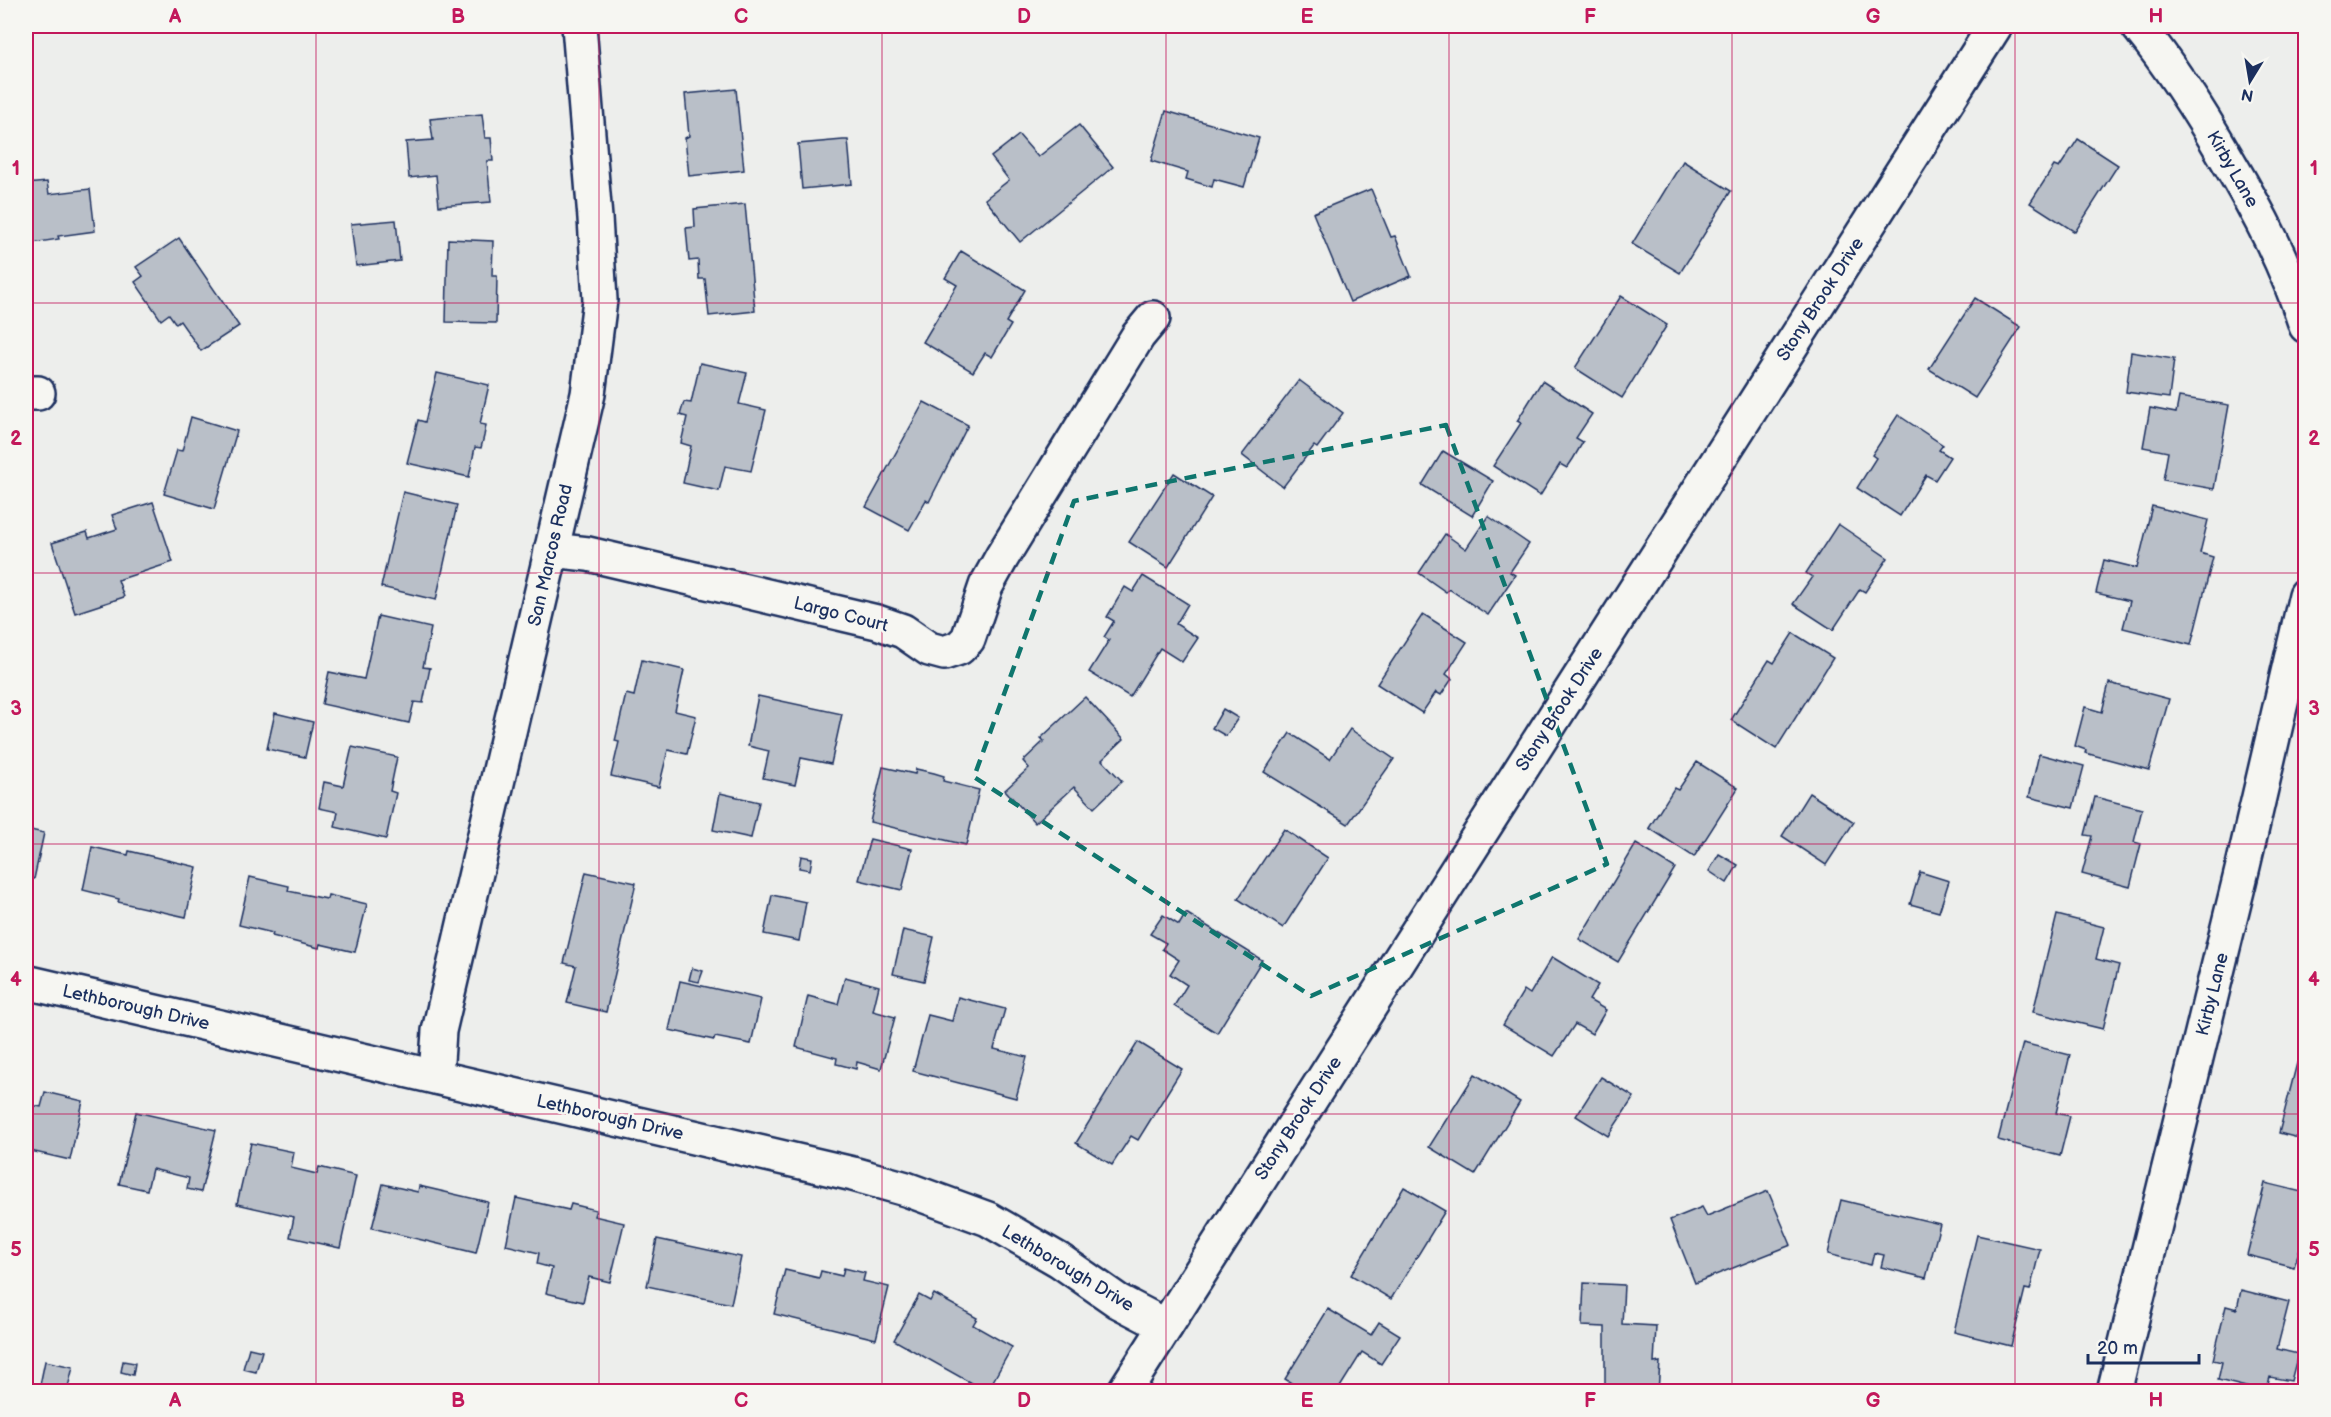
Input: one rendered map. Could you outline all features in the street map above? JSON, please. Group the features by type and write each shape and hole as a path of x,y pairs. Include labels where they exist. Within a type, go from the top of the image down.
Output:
{"street":[{"name":"San Marcos Road","path":"436,1077 439,1031 588,394 600,300 596,218 579,26"},
{"name":"Stony Brook Drive","path":"1124,1392 1995,26"},
{"name":"Kirby Lane","path":"2138,26 2190,95 2262,219 2293,287 2306,326"},
{"name":"Largo Court","path":"551,550 588,554 877,622 903,631 929,649 944,653 959,648 968,639 986,586 1002,556 1138,336 1153,318"},
{"name":"Kirby Lane","path":"2114,1392 2243,867 2306,595"},
{"name":"Lethborough Drive","path":"26,982 853,1173 906,1189 988,1219 1059,1260 1118,1301 1166,1326"}],"highlighted area":[{"path":"1446,425 1607,864 1311,996 974,777 1074,501"}],"building":[{"path":"736,89 744,170 689,176 685,138 689,136 685,94"},
{"path":"1166,111 1259,138 1244,187 1214,179 1212,187 1186,179 1188,172 1151,161"},
{"path":"482,114 485,138 491,138 493,161 487,161 491,202 439,206 436,175 409,178 406,142 433,140 430,119"},
{"path":"1079,125 1113,167 1020,242 985,199 1009,180 991,157 1019,135 1038,157"},
{"path":"2078,139 2118,165 2075,232 2030,203 2054,166 2059,168"},
{"path":"848,140 852,184 802,189 798,144"},
{"path":"1683,161 1731,191 1680,273 1632,244"},
{"path":"47,182 49,194 90,189 95,231 58,236 59,239 26,244 26,184"},
{"path":"1371,189 1391,237 1395,236 1411,276 1350,302 1313,213"},
{"path":"745,204 755,311 709,316 705,279 699,279 698,260 689,261 686,228 695,227 694,209"},
{"path":"396,220 400,261 356,266 351,224"},
{"path":"179,238 239,326 201,351 180,321 176,324 169,314 161,320 135,282 143,276 136,267"},
{"path":"448,239 493,241 492,276 497,276 496,323 446,322"},
{"path":"961,251 1025,290 1006,322 1011,325 992,357 985,353 973,372 923,342 957,285 945,278"},
{"path":"1621,296 1667,325 1622,398 1575,368"},
{"path":"1975,298 2021,327 1975,398 1929,369"},
{"path":"2131,352 2174,359 2169,398 2126,392"},
{"path":"700,363 747,373 739,404 766,410 751,471 725,466 719,491 683,483 691,446 681,443 687,417 680,415 684,402 691,403"},
{"path":"437,373 489,385 480,424 486,425 484,436 481,448 475,447 469,477 407,463 418,420 425,422"},
{"path":"1299,380 1343,413 1317,448 1314,446 1283,487 1242,455"},
{"path":"1542,381 1592,414 1576,438 1583,442 1573,459 1567,468 1560,464 1540,496 1493,466 1521,423 1517,421"},
{"path":"2179,397 2229,405 2214,489 2163,480 2168,452 2143,447 2150,408 2176,413"},
{"path":"924,402 968,425 929,502 926,500 909,530 866,507"},
{"path":"1898,415 1943,445 1939,450 1950,457 1935,480 1926,475 1900,516 1857,488 1876,458 1872,455"},
{"path":"191,417 237,431 214,509 164,494 177,450 182,451"},
{"path":"1443,451 1493,481 1472,516 1422,485"},
{"path":"1174,473 1212,497 1168,567 1129,542"},
{"path":"403,492 457,505 436,600 381,587"},
{"path":"153,502 173,562 118,580 124,597 75,613 52,543 87,532 89,538 117,529 112,515"},
{"path":"2152,506 2208,520 2200,553 2213,557 2191,645 2123,628 2130,601 2096,593 2104,560 2137,568"},
{"path":"1488,516 1529,544 1510,572 1515,575 1488,615 1449,589 1446,592 1419,573 1445,534 1466,549"},
{"path":"1838,524 1888,558 1865,592 1860,589 1833,630 1793,604 1812,577 1806,573"},
{"path":"1143,576 1188,604 1176,624 1198,638 1182,662 1160,648 1130,697 1089,672 1109,640 1104,637 1114,621 1107,617 1125,587 1133,592"},
{"path":"1423,614 1467,642 1446,674 1452,679 1441,695 1436,692 1422,713 1377,684"},
{"path":"378,616 431,628 423,667 430,668 423,703 414,702 409,723 322,704 329,672 364,679"},
{"path":"1793,633 1833,658 1776,749 1731,720 1769,660 1774,663"},
{"path":"642,660 684,670 675,711 696,716 687,754 668,750 659,787 611,776 619,742 615,741 626,694 634,696"},
{"path":"2109,683 2169,699 2149,770 2085,753 2086,750 2075,746 2085,707 2102,712"},
{"path":"758,696 842,714 831,764 801,758 795,785 763,778 769,751 748,746"},
{"path":"1085,697 1124,739 1102,760 1122,781 1094,808 1074,787 1035,823 1005,790 1029,768 1023,761 1044,741 1041,738"},
{"path":"1223,709 1238,718 1226,736 1212,728"},
{"path":"275,713 313,722 305,757 267,749"},
{"path":"1350,729 1394,759 1348,824 1264,772 1290,733 1330,759"},
{"path":"352,747 397,757 390,791 396,793 386,839 335,827 338,812 319,808 324,782 343,786"},
{"path":"2039,754 2084,766 2073,808 2029,797"},
{"path":"1697,762 1738,788 1694,857 1649,828 1674,788 1678,790"},
{"path":"883,767 915,774 916,769 934,773 944,776 943,781 979,790 966,845 870,822"},
{"path":"720,793 759,802 751,838 713,830"},
{"path":"1809,793 1854,822 1826,865 1782,836"},
{"path":"2095,797 2142,809 2134,842 2141,844 2130,887 2082,874 2092,836 2085,835"},
{"path":"26,829 44,833 34,879 26,877"},
{"path":"1284,829 1328,858 1283,928 1238,899"},
{"path":"870,839 912,849 902,890 859,880"},
{"path":"1636,844 1675,868 1618,962 1579,939"},
{"path":"92,847 128,855 129,851 197,867 186,917 118,902 119,899 83,890"},
{"path":"1719,854 1738,865 1727,883 1709,871"},
{"path":"801,856 812,858 810,870 799,868"},
{"path":"586,872 636,883 606,1012 567,1003 576,966 564,963"},
{"path":"1920,872 1949,881 1939,912 1910,904"},
{"path":"250,877 289,886 288,891 327,899 328,895 367,904 355,952 320,944 319,948 239,925"},
{"path":"772,895 806,902 799,941 764,934"},
{"path":"1186,913 1262,960 1217,1033 1174,1006 1187,985 1170,974 1179,960 1162,949 1166,943 1150,934 1163,915 1179,925"},
{"path":"2057,915 2104,927 2096,959 2119,965 2103,1029 2033,1012"},
{"path":"903,930 934,937 924,981 893,974"},
{"path":"1552,957 1598,985 1589,1000 1606,1010 1592,1034 1575,1024 1554,1056 1503,1025 1524,990 1530,994"},
{"path":"692,968 703,971 699,982 689,980"},
{"path":"845,977 879,986 873,1011 895,1017 881,1069 857,1062 856,1069 836,1064 837,1058 796,1047 808,996 838,1004"},
{"path":"680,981 761,999 751,1044 715,1037 714,1040 669,1030"},
{"path":"958,997 1005,1009 994,1049 1027,1057 1016,1098 913,1071 928,1015 952,1021"},
{"path":"1138,1042 1182,1069 1138,1140 1131,1136 1112,1165 1076,1143"},
{"path":"2023,1043 2070,1055 2056,1113 2070,1116 2060,1156 1998,1140"},
{"path":"2297,1063 2306,1065 2306,1140 2279,1133"},
{"path":"1475,1074 1520,1102 1475,1175 1429,1147"},
{"path":"1601,1077 1634,1097 1608,1136 1576,1116"},
{"path":"45,1092 83,1101 70,1160 26,1150 26,1104 41,1107"},
{"path":"136,1112 216,1130 201,1192 187,1189 189,1178 152,1169 147,1190 119,1184"},
{"path":"251,1143 294,1152 291,1168 317,1174 319,1167 356,1176 340,1248 290,1237 294,1217 237,1204"},
{"path":"2265,1183 2306,1193 2306,1229 2294,1267 2247,1255"},
{"path":"383,1184 418,1192 419,1186 488,1202 476,1253 372,1228"},
{"path":"1404,1187 1445,1211 1391,1299 1351,1275"},
{"path":"1768,1191 1791,1245 1695,1283 1670,1220 1702,1207 1707,1216"},
{"path":"516,1198 569,1210 571,1204 596,1210 594,1216 624,1223 610,1282 589,1277 583,1302 546,1293 552,1268 537,1264 539,1253 506,1245"},
{"path":"1841,1200 1940,1224 1926,1278 1881,1267 1884,1255 1874,1253 1871,1265 1828,1254"},
{"path":"1977,1235 2040,1249 2030,1290 2025,1289 2011,1346 1954,1332"},
{"path":"657,1239 741,1257 731,1304 647,1286"},
{"path":"844,1268 865,1273 863,1281 889,1287 876,1339 774,1314 785,1270 819,1278 821,1271 842,1276"},
{"path":"1584,1283 1624,1285 1622,1324 1656,1326 1654,1363 1660,1362 1658,1392 1605,1392 1605,1327 1582,1326"},
{"path":"2241,1290 2289,1302 2277,1349 2298,1354 2291,1381 2270,1377 2266,1392 2218,1380 2222,1362 2213,1360 2226,1306 2237,1309"},
{"path":"934,1294 977,1318 973,1325 1012,1347 987,1392 894,1340 919,1295 930,1301"},
{"path":"1328,1309 1371,1335 1379,1322 1400,1335 1381,1364 1362,1352 1337,1392 1305,1392 1285,1379"},
{"path":"249,1348 262,1351 256,1372 243,1369"},
{"path":"45,1361 73,1367 67,1391 70,1392 26,1392 26,1382 40,1385"},
{"path":"123,1361 135,1363 133,1375 121,1372"}]}
